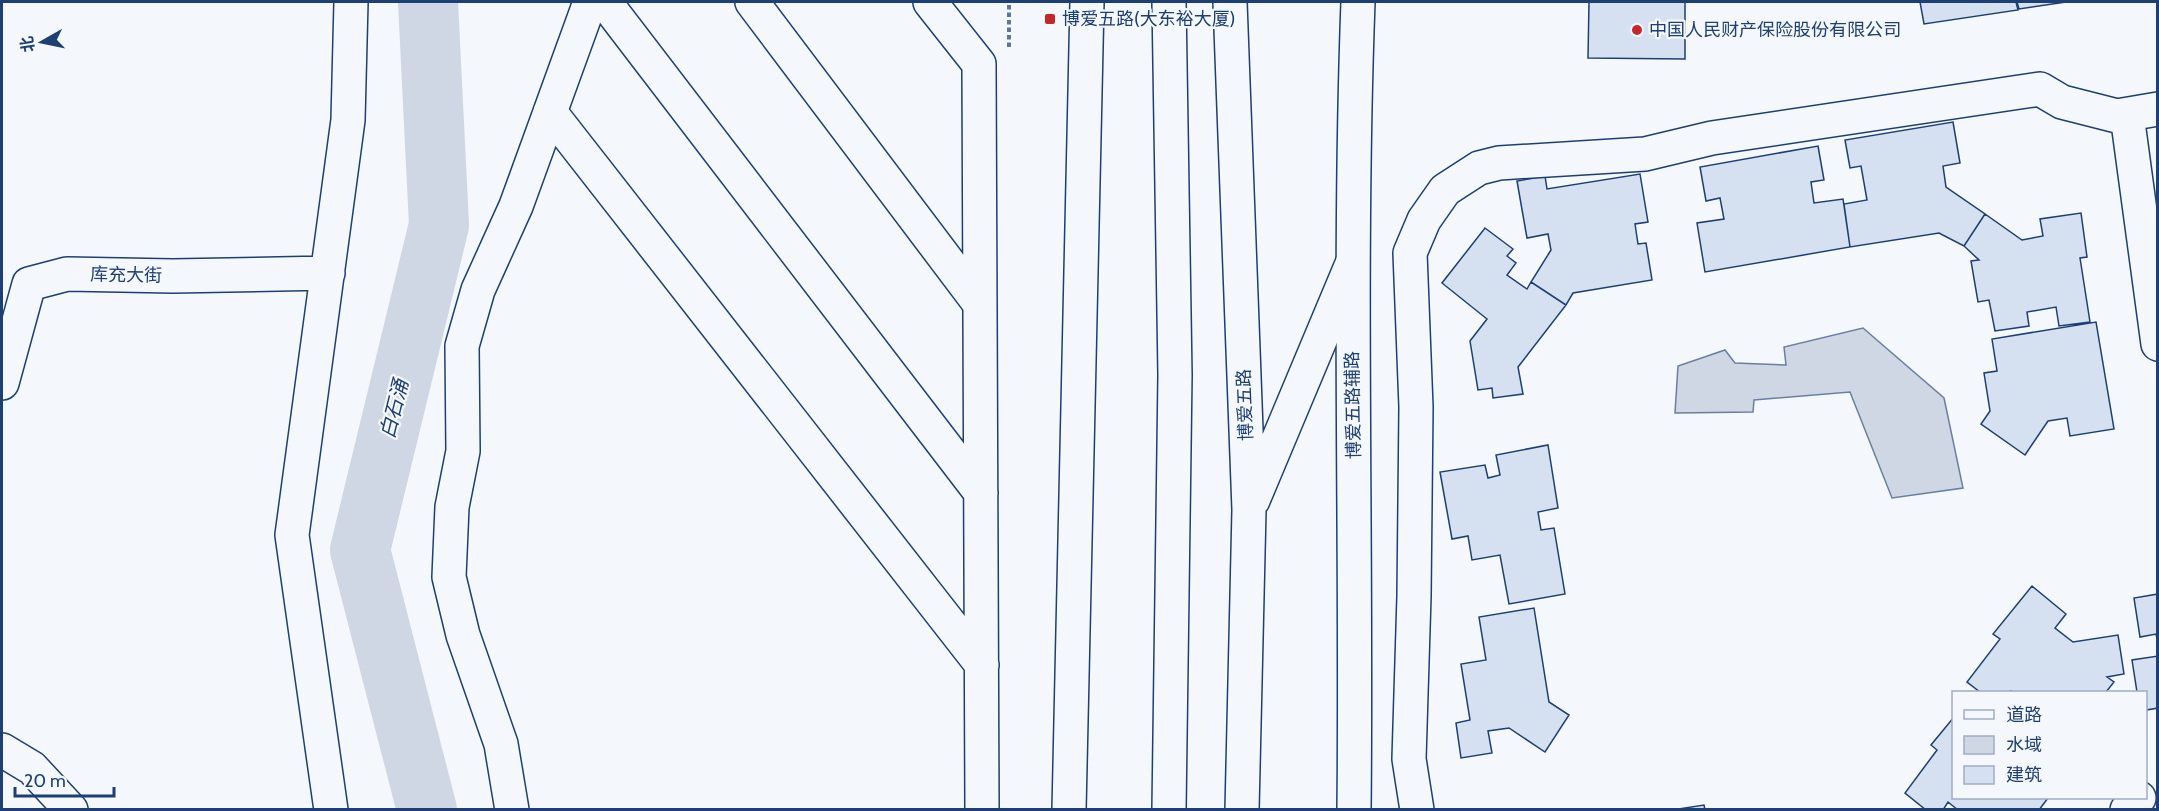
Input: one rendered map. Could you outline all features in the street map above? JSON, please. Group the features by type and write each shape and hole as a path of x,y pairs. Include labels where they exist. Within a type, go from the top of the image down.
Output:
{"main road":[{"path":"331,810 292,535 348,120 351,2"},
{"path":"512,810 501,744 463,635 449,577 452,507 463,451 462,346 478,290 516,206 590,2"},
{"path":"605,2 981,493"},
{"path":"752,2 980,303"},
{"path":"930,2 979,64 982,810"},
{"path":"1069,810 1087,2"},
{"path":"1169,2 1175,375 1169,810"},
{"name":"博爱五路","path":"1230,2 1249,510 1242,810"},
{"name":"博爱五路辅路","path":"1354,810 1356,623 1352,264 1353,123 1358,2"},
{"path":"1417,810 1409,759 1416,407 1410,253 1424,220 1445,190 1479,168 1498,163 1645,154 1712,138 2040,89 2062,102 2116,116 2142,112 2157,344"},
{"path":"550,112 982,665"},
{"path":"1249,510 1352,264"},
{"name":"库充大街","path":"2,383 28,284 67,274 173,276 327,273"},
{"path":"2,750 32,768 71,810"}],"water":[{"path":"1863,328 1944,398 1963,488 1892,498 1850,392 1754,400 1753,412 1675,413 1678,366 1725,350 1735,363 1786,365 1784,347"}],"building":[{"name":"中国人民财产保险股份有限公司","path":"1589,2 1685,2 1685,59 1588,58"},
{"path":"1920,2 2016,2 2018,10 1924,24"},
{"path":"2017,2 2066,2 2019,9"},
{"path":"1953,122 1960,163 1943,166 1946,187 1985,214 1964,246 1939,233 1850,247 1844,204 1867,200 1861,166 1850,168 1845,140"},
{"path":"1818,146 1824,180 1811,182 1814,203 1843,199 1850,247 1705,272 1697,223 1724,219 1720,198 1706,201 1700,167"},
{"path":"1640,174 1648,222 1635,224 1638,244 1646,243 1652,280 1573,293 1566,305 1531,282 1551,250 1548,234 1527,238 1517,181 1545,176 1547,189"},
{"path":"2081,213 2087,257 2080,258 2090,322 2059,326 2056,307 2027,312 2029,326 1995,331 1989,300 1978,302 1971,261 1979,260 1964,246 1985,214 2022,240 2043,236 2040,219"},
{"path":"1485,228 1513,249 1507,256 1516,263 1507,275 1527,289 1531,282 1566,305 1518,367 1523,394 1493,398 1492,388 1478,390 1470,341 1487,319 1442,283"},
{"path":"2096,322 2114,429 2070,436 2067,418 2048,421 2025,455 1981,424 1990,411 1984,373 1997,371 1992,339"},
{"path":"1548,445 1558,508 1538,512 1541,530 1554,528 1565,594 1509,604 1500,555 1472,560 1468,536 1452,539 1440,472 1485,465 1488,478 1500,475 1496,455"},
{"path":"2032,586 2066,614 2055,628 2073,642 2118,635 2124,674 2107,677 2114,682 2107,691 1979,691 1967,682 2000,639 1993,634"},
{"path":"2158,594 2158,643 2156,634 2140,637 2134,598"},
{"path":"1534,608 1549,702 1569,715 1545,752 1509,728 1488,731 1492,753 1461,758 1456,723 1470,720 1461,664 1486,660 1479,617"},
{"path":"2158,656 2158,708 2147,710 2147,691 2137,691 2132,660"},
{"path":"1952,719 1952,799 2047,799 2039,810 1958,810 1948,802 1943,810 1926,810 1905,793 1937,750 1931,745"},
{"path":"1704,805 1705,810 1672,810"}],"waterway":[{"name":"白石涌","path":"427,810 360,550 439,225 428,2"}],"place":[{"name":"博爱五路(大东裕大厦)","path":"1050,19"},
{"name":"中国人民财产保险股份有限公司","path":"1637,30"}]}
